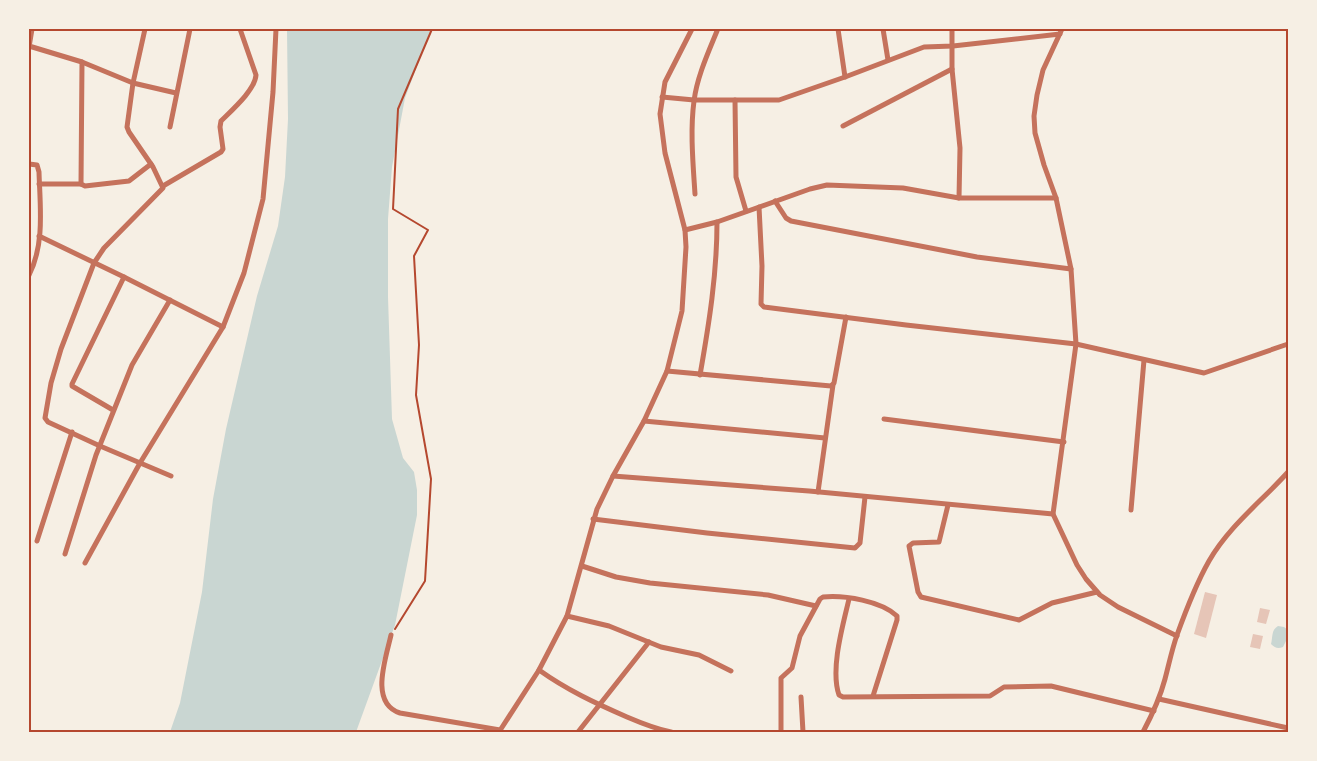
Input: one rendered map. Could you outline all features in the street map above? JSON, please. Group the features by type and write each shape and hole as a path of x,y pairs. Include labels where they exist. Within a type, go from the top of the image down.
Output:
{"street":[{"path":"32,29 29,46 82,62 133,83 176,93"},
{"path":"145,29 133,83 127,127 152,164 163,186"},
{"path":"170,127 190,29"},
{"path":"171,476 100,446 46,420 45,415 51,383 61,349 94,263 104,248 163,186 224,149 220,127 221,122 252,88 256,80 240,29"},
{"path":"85,563 140,463 223,327 244,273 263,199 273,92 276,29"},
{"path":"391,635 381,686 383,697 389,708 400,714 499,731 539,670 567,616 582,566 593,519 667,371 682,310 686,247 685,230 665,153 660,114 665,82 692,29"},
{"path":"838,29 845,77"},
{"path":"883,29 888,60"},
{"path":"952,29 952,69 960,148 958,198"},
{"path":"695,194 692,141 694,100 701,71 717,31"},
{"path":"662,97 694,100 778,100 929,46 953,46 1061,31"},
{"path":"1061,31 1043,70 1034,116 1035,133 1056,198 1071,269 1076,344 1053,514 1077,565 1097,592 1118,607 1177,636"},
{"path":"81,184 82,62"},
{"path":"843,126 952,69"},
{"path":"735,100 736,177 746,211"},
{"path":"29,164 34,164 38,169 39,184 39,236 35,262 29,275"},
{"path":"39,184 81,184 85,186 129,181 152,164"},
{"path":"685,230 717,222 827,185 903,188 958,198 1056,198"},
{"path":"775,201 786,218 791,221 977,257 1071,269"},
{"path":"758,207 762,306 906,326 1076,344 1204,373 1288,344"},
{"path":"700,374 711,313 716,268 717,222"},
{"path":"39,236 223,327"},
{"path":"113,410 72,386 72,384 124,277"},
{"path":"65,554 113,410 132,365 170,300"},
{"path":"818,492 833,385 846,317"},
{"path":"1131,510 1144,360"},
{"path":"667,371 833,385"},
{"path":"884,419 1064,442"},
{"path":"644,420 826,438"},
{"path":"37,541 72,432"},
{"path":"1143,732 1154,711 1177,636 1210,558 1259,501 1288,472"},
{"path":"613,476 818,492 1053,514"},
{"path":"593,519 707,534 855,548 860,544 865,497"},
{"path":"948,505 940,540 913,543 909,546 918,592 921,597 1020,620 1047,605 1097,592"},
{"path":"582,566 616,577 633,580 768,595 816,606"},
{"path":"781,732 781,678 792,668 800,636 823,597 878,604 897,616 873,696"},
{"path":"849,599 838,652 838,691 843,697 990,696 1004,687 1051,686 1154,711"},
{"path":"567,616 609,626 649,642 699,655 731,671"},
{"path":"578,732 649,642"},
{"path":"539,670 568,690 650,726 671,732"},
{"path":"801,697 803,732"},
{"path":"1158,699 1288,728"}],"path":[{"path":"391,635 426,581 430,480 416,394 419,345 414,256 428,230 393,209 398,109 432,29"}],"shaded area":[{"path":"287,29 431,29 405,98 392,167 388,219 388,297 392,419 403,458 414,472 417,490 417,515 395,625 356,732 170,732 180,703 202,592 213,499 226,429 257,296 278,226 285,177 288,119"},
{"path":"1278,626 1288,630 1287,639 1283,647 1280,648 1271,644 1273,632"}],"building":[{"path":"1205,592 1217,595 1206,638 1194,634"},
{"path":"1260,608 1270,610 1266,624 1257,622"},
{"path":"1253,634 1263,636 1260,649 1250,647"}]}
